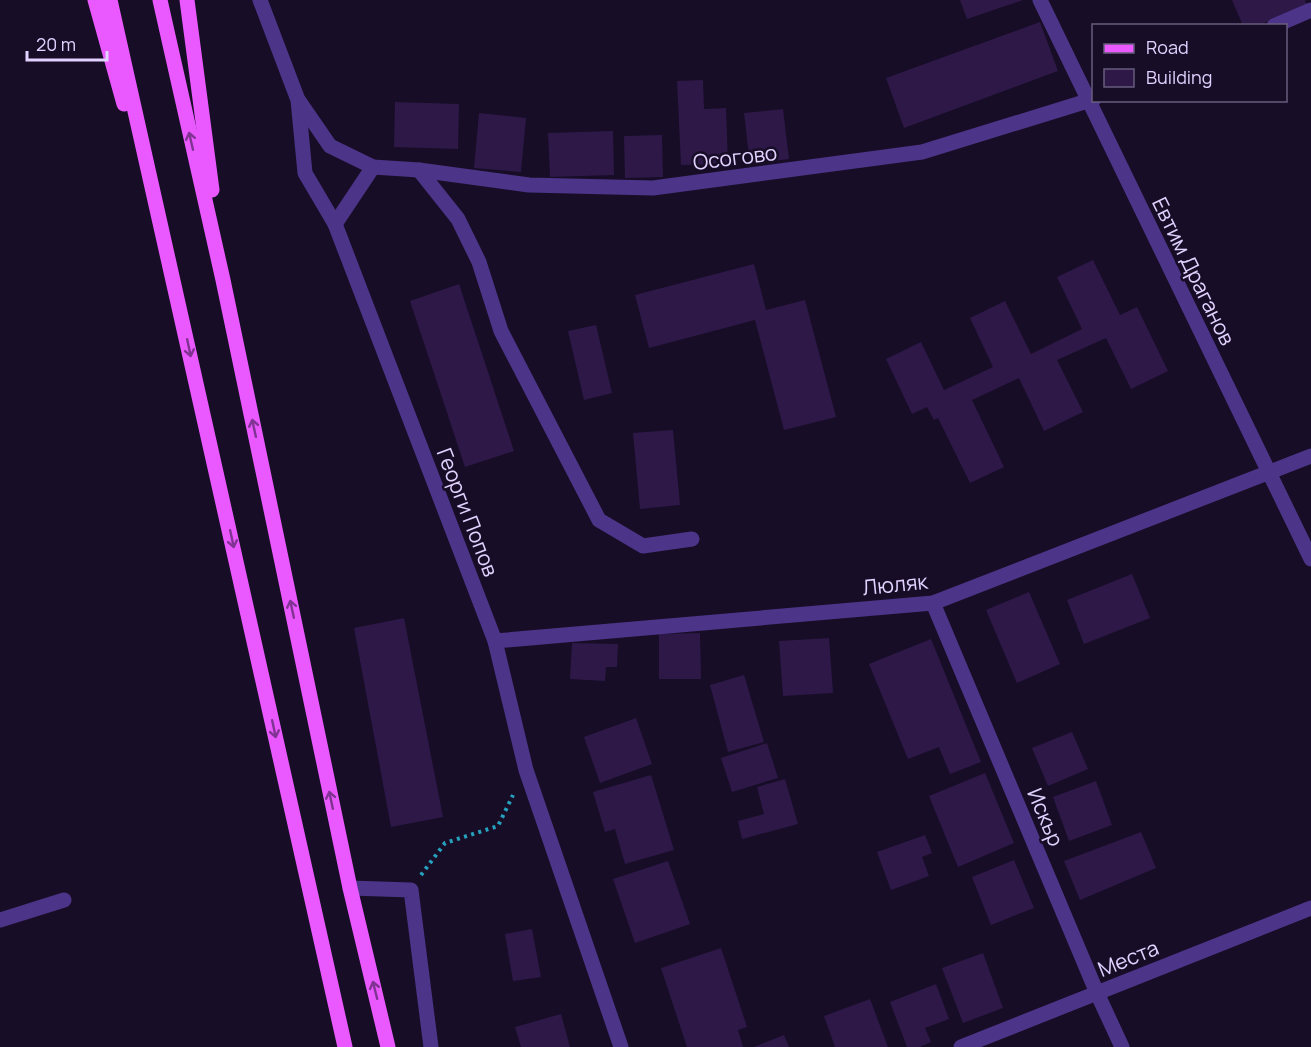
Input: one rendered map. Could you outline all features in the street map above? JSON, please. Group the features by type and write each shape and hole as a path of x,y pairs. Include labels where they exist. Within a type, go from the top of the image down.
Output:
{"main road":[{"path":"95,0 177,291"},
{"path":"110,0 345,1047"},
{"path":"160,0 223,280 350,888 388,1047"},
{"path":"188,0 223,280"}],"street":[{"name":"Георги Попов","path":"260,0 298,100 305,173 335,224 495,641 526,770 621,1047"},
{"name":"Евтим Драганов","path":"1040,0 1311,559"},
{"path":"1279,24 1311,10"},
{"path":"298,100 330,146 373,167 335,224"},
{"name":"Осогово","path":"373,167 419,170 529,185 653,188 922,152 1090,100"},
{"path":"419,170 458,219 479,262 501,331 599,520 643,546 692,539"},
{"name":"Люляк","path":"495,641 933,603 1311,456"},
{"name":"Искър","path":"933,603 1097,993 1122,1047"},
{"path":"350,888 411,890 431,1047"},
{"path":"0,920 64,900"},
{"name":"Места","path":"961,1047 1311,908"}],"path":[{"path":"411,890 445,843 498,826 526,770"}],"building":[{"path":"960,0 1023,0 967,19"},
{"path":"1232,0 1305,0 1307,5 1262,24 1242,24"},
{"path":"1040,22 1058,71 904,128 886,78"},
{"path":"703,80 704,109 726,108 728,164 681,165 677,81"},
{"path":"395,102 459,104 458,149 394,147"},
{"path":"783,109 789,159 750,164 744,113"},
{"path":"479,113 526,118 521,172 474,168"},
{"path":"613,131 614,175 550,177 548,133"},
{"path":"662,135 663,177 625,178 624,136"},
{"path":"1093,260 1120,315 1137,307 1168,371 1131,389 1106,338 1057,360 1083,412 1044,431 1019,378 972,400 1004,467 970,483 938,418 934,420 927,407 912,414 886,359 921,342 944,390 993,367 970,318 1005,301 1031,354 1082,329 1057,277"},
{"path":"754,264 766,310 805,300 836,417 784,430 755,320 649,348 635,295"},
{"path":"459,284 514,451 465,467 410,301"},
{"path":"596,325 612,393 584,400 568,331"},
{"path":"673,430 680,505 640,509 633,433"},
{"path":"1132,574 1150,618 1084,644 1067,600"},
{"path":"1029,592 1060,664 1017,683 986,610"},
{"path":"404,618 443,817 391,827 354,628"},
{"path":"700,633 701,679 659,679 659,634"},
{"path":"829,638 833,693 783,696 779,641"},
{"path":"931,639 981,762 950,774 939,747 908,759 869,664"},
{"path":"572,643 618,644 617,667 606,667 605,681 570,679"},
{"path":"744,675 764,742 728,752 710,685"},
{"path":"636,718 652,764 600,783 584,737"},
{"path":"1072,732 1088,769 1048,786 1032,748"},
{"path":"767,743 778,778 732,792 721,758"},
{"path":"985,773 1014,843 958,867 929,796"},
{"path":"651,775 674,850 625,864 615,829 605,832 593,792"},
{"path":"785,779 798,824 742,839 738,821 764,814 757,787"},
{"path":"1096,781 1112,825 1069,841 1053,797"},
{"path":"1141,832 1156,868 1080,900 1064,861"},
{"path":"925,835 932,853 922,857 929,876 891,890 877,852"},
{"path":"1014,860 1034,908 991,925 972,877"},
{"path":"668,861 690,924 635,943 613,879"},
{"path":"532,929 541,977 513,981 505,934"},
{"path":"721,948 747,1027 738,1030 743,1047 687,1047 661,968"},
{"path":"983,953 1003,1008 963,1023 942,968"},
{"path":"936,984 949,1019 925,1028 931,1042 920,1047 907,1047 890,1002"},
{"path":"870,999 888,1047 835,1047 824,1016"},
{"path":"561,1014 570,1047 521,1047 515,1027"},
{"path":"784,1035 789,1047 754,1047"}]}
